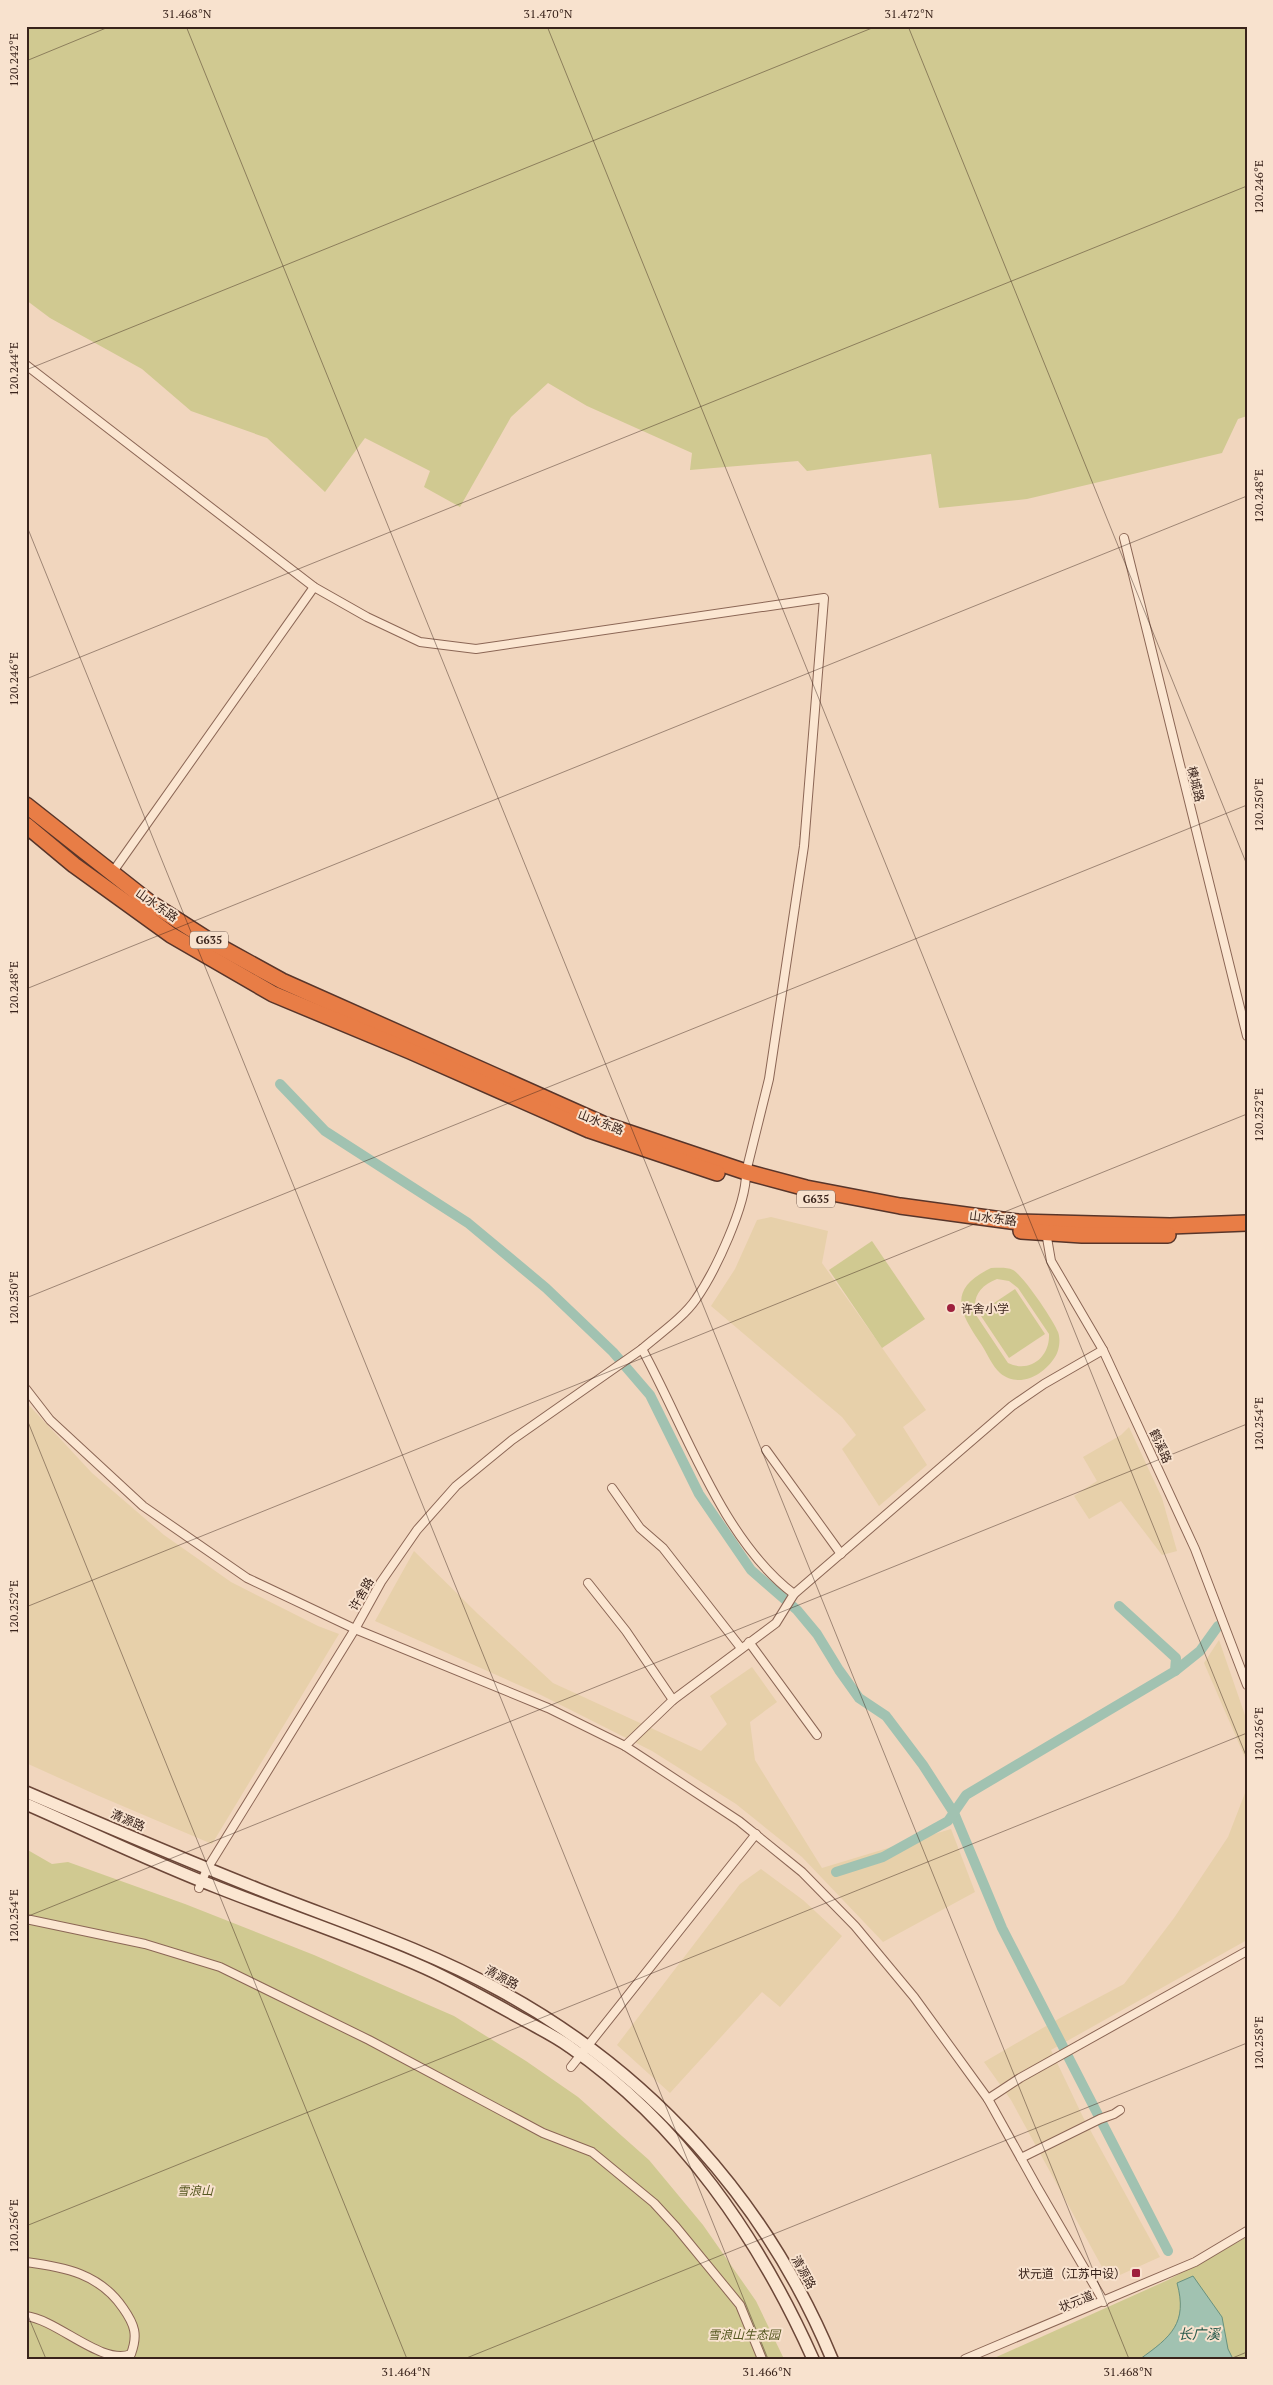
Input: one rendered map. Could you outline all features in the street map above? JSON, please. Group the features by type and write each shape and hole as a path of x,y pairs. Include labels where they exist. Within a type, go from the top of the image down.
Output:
{"highway":[{"name":"山水东路","path":"26,805 149,902 213,943 282,980 603,1124 746,1177"},
{"name":"山水东路","path":"26,825 74,866 171,935 273,994 410,1051 589,1130 654,1154 746,1177 900,1206 1047,1227 1142,1236 1247,1232"},
{"name":"山水东路","path":"1047,1227 1247,1223"}],"street":[{"path":"26,365 314,587 112,873"},
{"name":"楝城路","path":"1124,538 1247,1036"},
{"name":"许舍路","path":"200,1885 207,1869 355,1629 381,1582 417,1530 456,1486 512,1440 639,1350 695,1301 714,1268 731,1229 746,1177 769,1079 802,856 824,598 476,649 420,642 367,617 314,587"},
{"name":"鹤溪路","path":"1047,1227 1051,1261 1103,1350 1195,1549 1247,1686"},
{"path":"639,1350 665,1391 706,1476 736,1529 773,1579 794,1594"},
{"path":"625,1746 673,1700 777,1621 794,1594 1012,1406 1044,1384 1103,1350"},
{"path":"26,1389 50,1420 143,1506 247,1578 355,1629 548,1708 625,1746 739,1821 802,1872 855,1926 914,1997 988,2099 1104,2302"},
{"path":"766,1450 840,1554"},
{"path":"612,1488 640,1528 662,1548 741,1648"},
{"path":"588,1583 626,1631 673,1700"},
{"path":"750,1642 816,1735"},
{"name":"清源路","path":"26,1792 207,1869 435,1958 497,1989 550,2019 588,2045 677,2123 742,2197 771,2240 801,2293 832,2359"},
{"name":"清源路","path":"26,1804 200,1885 423,1967 477,1993 580,2055 620,2086 662,2128 732,2210 759,2252 796,2319 813,2359"},
{"path":"572,2067 756,1834"},
{"path":"26,1919 145,1944 220,1967 369,2040 543,2133 592,2152 654,2203 682,2234 740,2305 762,2359"},
{"path":"988,2099 1045,2064 1247,1951"},
{"path":"1021,2158 1120,2110"},
{"name":"状元道","path":"965,2359 1195,2262 1247,2231"},
{"path":"26,2262 69,2271 96,2280 115,2295 130,2318 137,2339 131,2354 122,2358 104,2353 49,2323 26,2316"}],"shaded area":[{"path":"771,1217 828,1231 822,1263 926,1410 903,1427 927,1465 879,1506 842,1449 856,1435 842,1417 711,1306 735,1269 757,1220"},
{"path":"26,1402 92,1473 164,1535 231,1582 318,1626 339,1634 212,1844 26,1763"},
{"path":"1129,1427 1162,1498 1177,1551 1162,1555 1121,1501 1089,1519 1074,1496 1097,1481 1083,1457 1121,1435"},
{"path":"414,1551 478,1614 553,1683 701,1751 727,1724 710,1696 752,1667 777,1702 750,1722 755,1760 822,1868 951,1829 975,1892 883,1942 802,1857 736,1804 652,1751 539,1694 375,1621"},
{"path":"1219,1640 1247,1721 1247,1762 1204,1663"},
{"path":"1247,1788 1247,1940 1051,2050 1083,2117 1160,2257 1111,2279 1108,2278 1011,2100 984,2062 1124,1984 1174,1918 1228,1837"},
{"path":"761,1869 803,1900 842,1936 780,2007 762,1992 670,2093 617,2045 740,1884"}],"green space":[{"path":"26,26 1247,26 1247,416 1238,419 1222,453 1027,499 939,508 931,454 807,471 798,461 690,470 692,453 587,406 548,383 511,417 460,507 424,487 430,471 365,438 325,492 267,438 191,411 142,369 50,318 26,300"},
{"path":"872,1241 925,1319 882,1348 829,1270"},
{"path":"991,1268 1013,1270 1031,1289 1051,1318 1059,1335 1058,1349 1050,1364 1038,1374 1023,1380 1015,1380 1007,1378 1000,1373 992,1363 967,1322 961,1302 968,1284","holes":["997,1279 1009,1281 1018,1288 1049,1334 1046,1350 1037,1361 1030,1365 1016,1366 1008,1363 976,1315 976,1297 982,1288"]},
{"path":"1015,1289 1045,1334 1009,1358 979,1313"},
{"name":"雪浪山","path":"26,1849 52,1864 68,1862 185,1904 314,1955 454,2016 526,2061 578,2097 649,2160 703,2225 756,2301 784,2359 26,2359"},
{"path":"1247,2237 1247,2359 992,2359 1168,2280"}],"water":[{"name":"长广溪","path":"1193,2276 1222,2317 1228,2349 1233,2359 1140,2359 1168,2336 1174,2328 1180,2309 1177,2283"}],"waterway":[{"path":"280,1084 325,1131 468,1223 546,1288 613,1352 650,1395 699,1494 751,1570 797,1610 817,1634 859,1698 886,1716 923,1765 954,1813 1002,1928 1168,2251"},
{"path":"836,1872 883,1857 948,1821 966,1795 1175,1671 1176,1658 1119,1606"},
{"path":"1175,1671 1200,1651 1218,1626"}],"place":[{"name":"许舍小学","path":"951,1308"},
{"name":"状元道（江苏中设）","path":"1136,2273"}],"park label":[{"name":"雪浪山生态园","path":"744,2334"}]}
